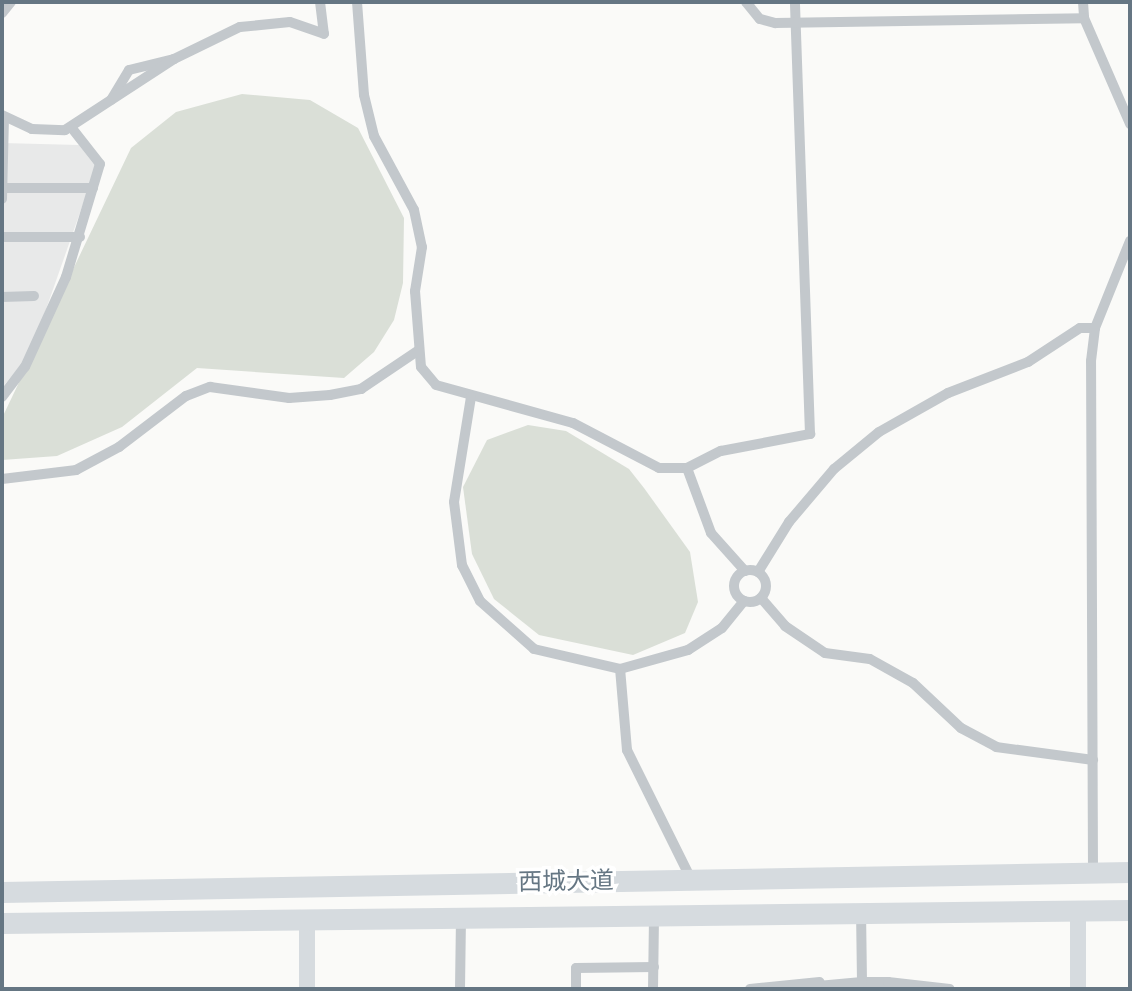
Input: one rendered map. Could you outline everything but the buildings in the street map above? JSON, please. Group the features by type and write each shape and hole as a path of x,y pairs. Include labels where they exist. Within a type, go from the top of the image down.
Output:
{"highway":[{"name":"西城大道","path":"2,892 1130,872"},
{"name":"西城大道","path":"2,923 861,911 1130,910"}],"street":[{"path":"2,13 11,2"},
{"path":"2,199 3,121 32,130 71,127 174,59 255,23 304,24 324,34 320,2"},
{"path":"357,2 364,95 374,136 414,210 422,247 415,291 421,367 436,385 471,397 573,423 659,468 687,468 722,451 810,435 794,2"},
{"path":"746,2 760,19 795,23 1084,18"},
{"path":"1083,2 1084,18 1130,124"},
{"path":"111,100 129,69 174,59"},
{"path":"2,397 35,348 80,237 93,188 98,156 71,127"},
{"path":"2,188 93,188"},
{"path":"2,237 80,237"},
{"path":"1093,872 1095,328 1130,241"},
{"path":"2,298 34,296"},
{"path":"758,572 789,522 834,470 879,432 948,393 1028,362 1080,327 1095,328"},
{"path":"2,479 76,470 120,447 186,396 210,387 289,398 330,395 361,389 419,350"},
{"path":"471,397 454,502 463,565 481,601 534,649 620,668 688,650 722,628 744,601 761,598"},
{"path":"687,468 711,533 745,571 758,572 766,581 761,598"},
{"path":"744,601 734,585 745,571"},
{"path":"761,598 785,626 825,653 870,659 913,683 961,728 996,747 1093,760"},
{"path":"620,668 627,750 691,879"},
{"path":"1078,910 1078,989"},
{"path":"861,911 862,982"},
{"path":"653,989 654,914"},
{"path":"460,989 461,916"},
{"path":"307,919 307,989"},
{"path":"576,989 576,968 654,967"},
{"path":"750,989 862,982 950,989"}],"shaded area":[{"path":"242,94 310,100 358,128 404,218 403,283 394,320 374,352 344,378 197,368 122,427 57,456 2,460 2,418 131,148 176,112"},
{"path":"2,143 79,145 96,167 31,352 2,388"},
{"path":"528,425 566,431 629,469 644,488 690,552 698,602 685,633 633,655 539,635 494,599 472,554 463,487 487,440"}]}
